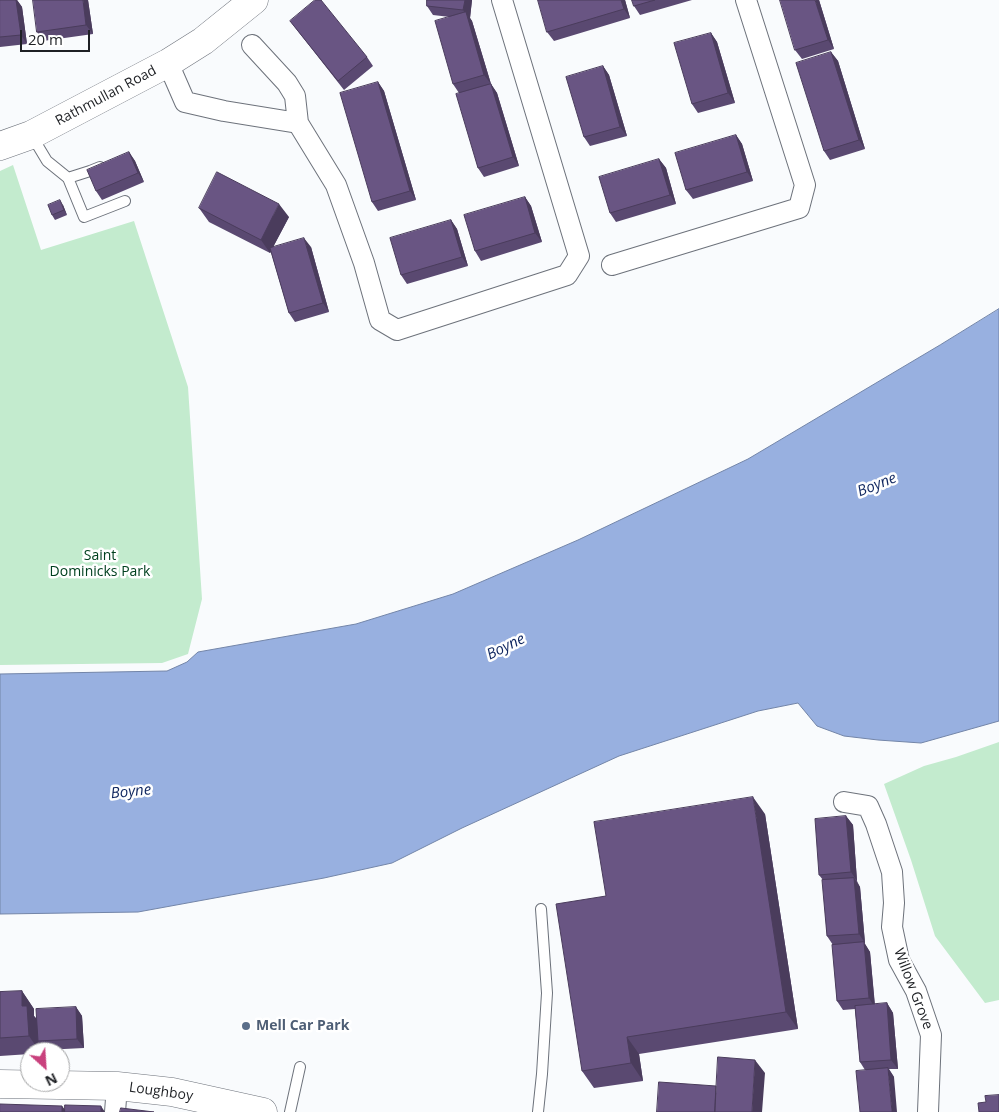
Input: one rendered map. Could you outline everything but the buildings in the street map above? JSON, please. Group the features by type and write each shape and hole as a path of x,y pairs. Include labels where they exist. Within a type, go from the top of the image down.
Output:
{"street":[{"name":"Rathmullan Road","path":"0,146 31,135 168,63 203,41 254,0"},
{"path":"252,45 288,82 295,96 298,123 336,185 364,262 380,320 397,330 567,275 579,256 502,0"},
{"path":"612,265 799,208 805,185 746,0"},
{"path":"168,63 185,102 224,111 298,123"},
{"name":"Willow Grove","path":"844,802 868,806 892,872 894,904 892,927 899,960 916,991 931,1035 928,1112"},
{"name":"Loughboy","path":"0,1084 116,1099 172,1092 263,1112"}],"lane":[{"path":"31,135 47,161 68,178 84,217 125,201"},
{"path":"68,178 107,164"},
{"path":"538,1112 547,992 541,909"},
{"path":"290,1112 300,1067"}],"green space":[{"name":"Saint Dominicks Park","path":"13,165 41,250 134,221 188,387 202,599 188,654 162,663 0,665 0,171"},
{"path":"999,742 999,1000 985,1003 935,936 884,784 924,766"}],"water":[{"name":"Boyne","path":"999,309 999,721 921,743 878,740 844,736 817,726 798,703 758,711 619,756 462,828 392,863 324,878 138,912 0,914 0,674 167,671 187,662 198,652 356,624 453,594 578,540 748,459"}],"place":[{"name":"Mell Car Park","path":"246,1026"}]}
